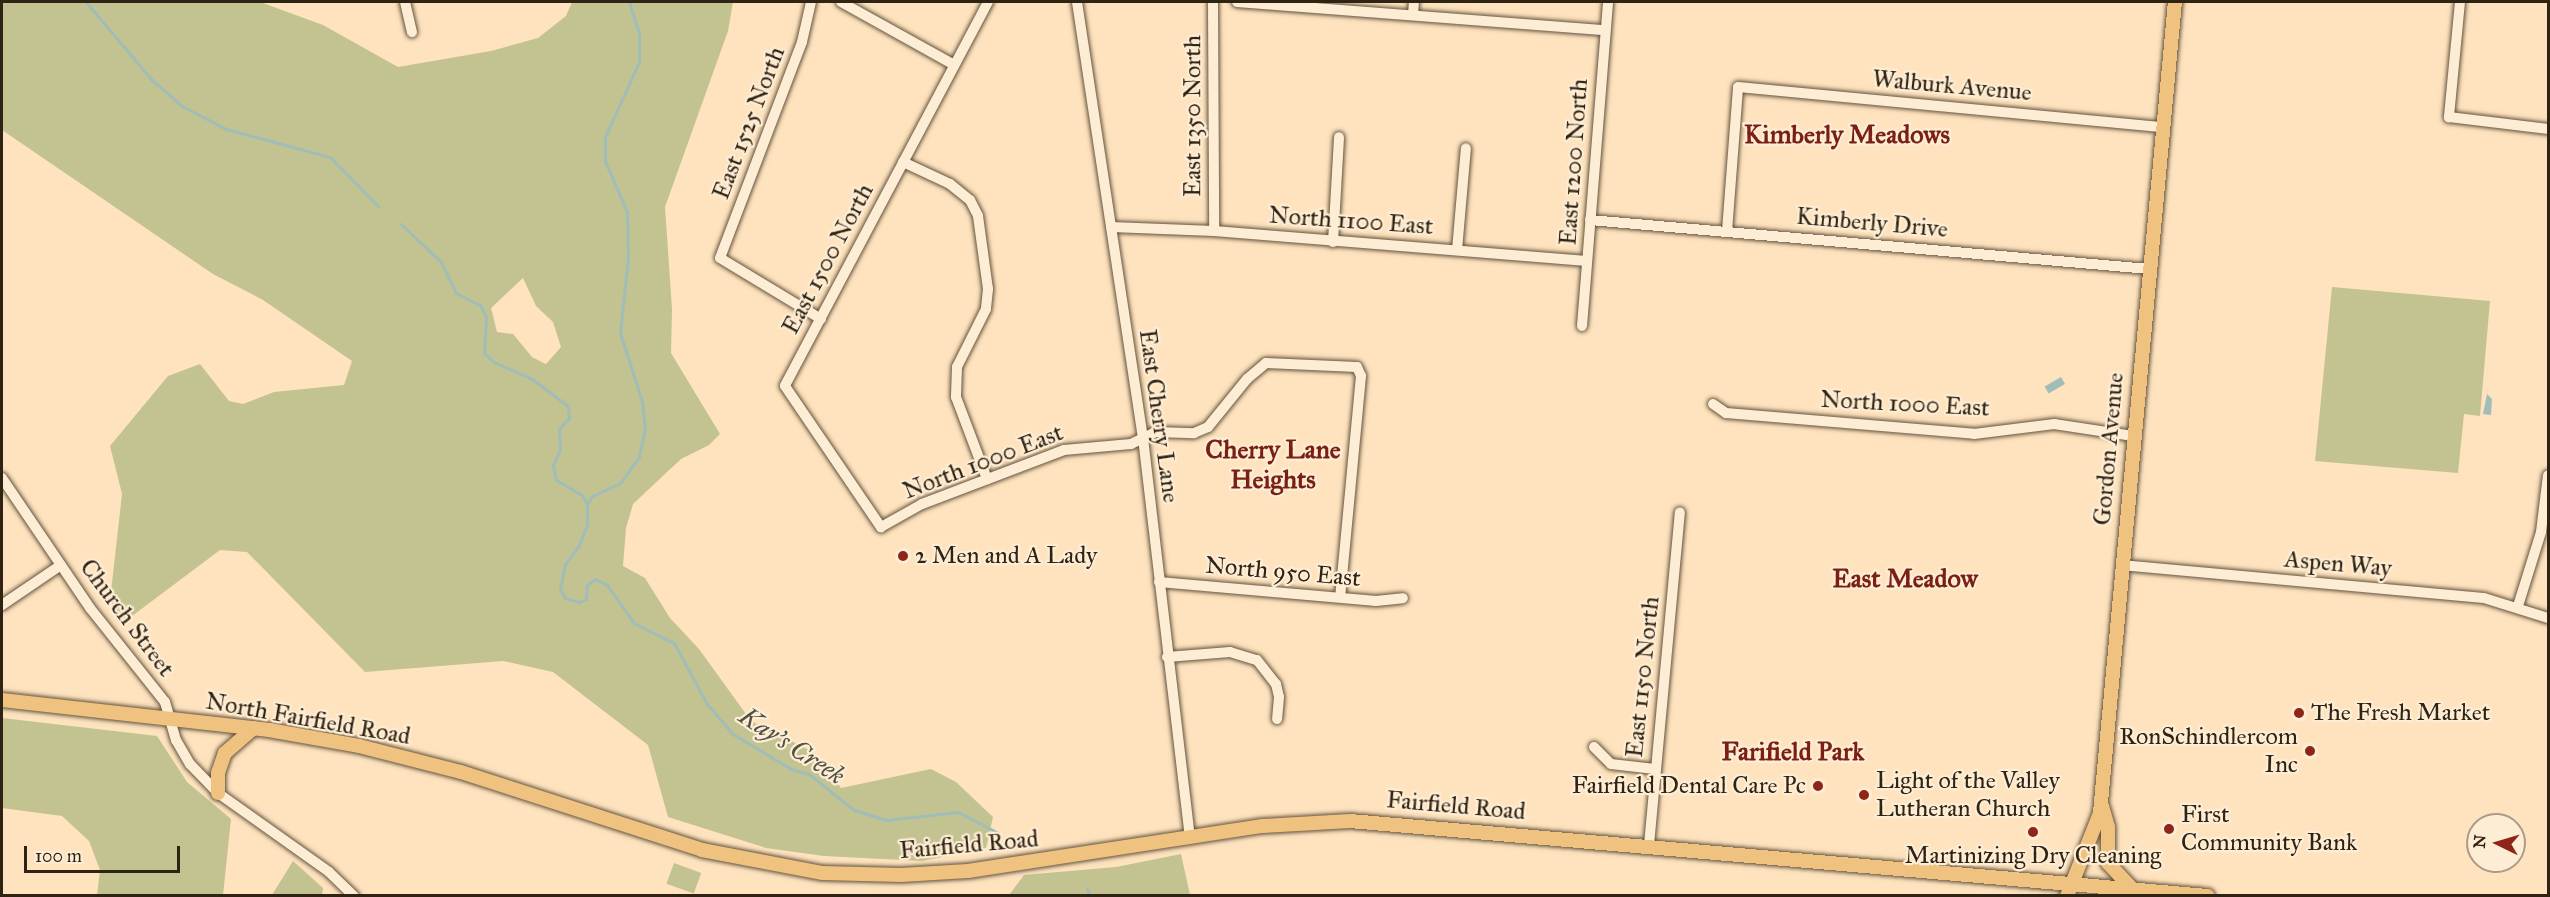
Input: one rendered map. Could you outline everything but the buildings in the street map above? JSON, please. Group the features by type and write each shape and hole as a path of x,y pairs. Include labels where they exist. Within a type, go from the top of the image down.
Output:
{"main road":[{"name":"Gordon Avenue","path":"2070,889 2098,823 2101,800 2175,2"},
{"name":"North Fairfield Road","path":"2,700 254,728 359,746 461,772 702,850"},
{"path":"218,793 218,773 225,753 254,728"},
{"path":"2101,800 2108,827 2108,863 2132,889"},
{"name":"Fairfield Road","path":"702,850 823,873 901,875 1034,863 1284,824 1350,821 1649,845 2070,889 2132,889 2208,896"}],"street":[{"path":"405,2 412,32"},
{"name":"East 1525 North","path":"811,2 802,42 720,258 820,319"},
{"path":"841,2 954,65"},
{"name":"East 1500 North","path":"881,526 785,386 988,2"},
{"name":"East Cherry Lane","path":"1077,2 1143,438 1190,837"},
{"name":"East 1350 North","path":"1213,2 1214,231"},
{"path":"1236,2 1605,30"},
{"path":"1413,15 1414,2"},
{"name":"East 1200 North","path":"1582,326 1608,2"},
{"path":"2460,2 2450,117 2548,129"},
{"name":"Walburk Avenue","path":"1727,231 1738,87 2163,127"},
{"path":"1333,242 1339,137"},
{"path":"1457,250 1466,148"},
{"path":"903,162 950,184 970,200 978,216 988,289 986,309 957,367 956,397 987,479"},
{"name":"Kimberly Drive","path":"1590,220 2149,269"},
{"name":"North 1100 East","path":"1111,227 1214,231 1587,261"},
{"name":"North 1000 East","path":"881,526 922,504 1064,450 1131,444 1155,432 1194,433 1208,427 1247,379 1266,363 1357,367 1361,376 1340,597"},
{"name":"North 1000 East","path":"1713,404 1726,413 1974,434 2054,424 2133,436"},
{"path":"2518,606 2541,532 2548,475"},
{"name":"Church Street","path":"2,478 61,565 165,702 176,740 190,764 218,793 329,872 354,896"},
{"name":"East 1150 North","path":"1649,845 1680,512"},
{"path":"2,605 61,565"},
{"name":"Aspen Way","path":"2121,565 2475,597 2518,606 2548,618"},
{"name":"North 950 East","path":"1159,582 1376,601 1403,598"},
{"path":"1167,657 1230,652 1257,660 1276,684 1277,719"},
{"path":"1594,747 1611,764 1655,768"}],"green space":[{"path":"2,2 260,2 323,25 398,67 491,51 538,38 566,16 572,2 733,2 728,31 665,207 672,309 671,353 720,434 709,445 681,459 633,504 626,528 623,566 645,578 670,618 699,649 751,721 813,752 841,788 931,769 956,782 993,817 986,848 922,861 824,856 766,848 668,817 648,745 553,672 503,661 365,672 247,552 220,550 124,622 110,601 122,494 110,446 168,376 200,364 229,401 243,404 274,392 344,385 352,361 263,300 213,274 2,130","holes":["523,278 536,306 553,322 561,347 546,364 532,357 513,334 497,332 491,308"]},
{"path":"2332,287 2490,301 2480,416 2464,414 2458,473 2315,461"},
{"path":"2,718 157,736 187,782 231,819 223,895 97,895 100,870 89,841 62,816 2,808"},
{"path":"1181,854 1190,895 1009,895 1024,875 1116,867"},
{"path":"293,861 323,888 322,895 272,895"},
{"path":"674,863 701,873 694,894 666,884"}],"water":[{"path":"2061,377 2065,384 2049,393 2045,386"},
{"path":"2487,394 2492,399 2491,415 2483,414"}],"waterway":[{"path":"86,2 152,80 182,106 226,129 330,157 378,206"},
{"name":"Kay's Creek","path":"629,2 639,32 639,62 605,137 605,161 627,212 628,257 620,333 642,401 645,428 639,457 620,483 592,496 587,504 587,525 579,545 565,564 560,589 565,598 579,602 586,599 587,585 595,579 607,585 634,623 674,643 707,704 733,734 791,769 809,774 854,810 886,820 958,812 998,833"},
{"path":"401,224 441,262 456,293 480,305 486,317 484,353 494,362 532,379 568,406 569,418 559,429 560,449 553,465 556,480 582,495 587,504"},
{"name":"Kay's Creek","path":"1087,889 1090,896"}],"place":[{"name":"2 Men and A Lady","path":"903,556"},
{"name":"The Fresh Market","path":"2299,713"},
{"name":"RonSchindlercom Inc","path":"2310,751"},
{"name":"Fairfield Dental Care Pc","path":"1818,786"},
{"name":"Light of the Valley Lutheran Church","path":"1864,795"},
{"name":"First Community Bank","path":"2169,829"},
{"name":"Martinizing Dry Cleaning","path":"2033,832"}],"district":[{"name":"Kimberly Meadows","path":"1847,135"},
{"name":"Cherry Lane Heights","path":"1273,465"},
{"name":"East Meadow","path":"1905,579"},
{"name":"Farifield Park","path":"1793,752"}]}
